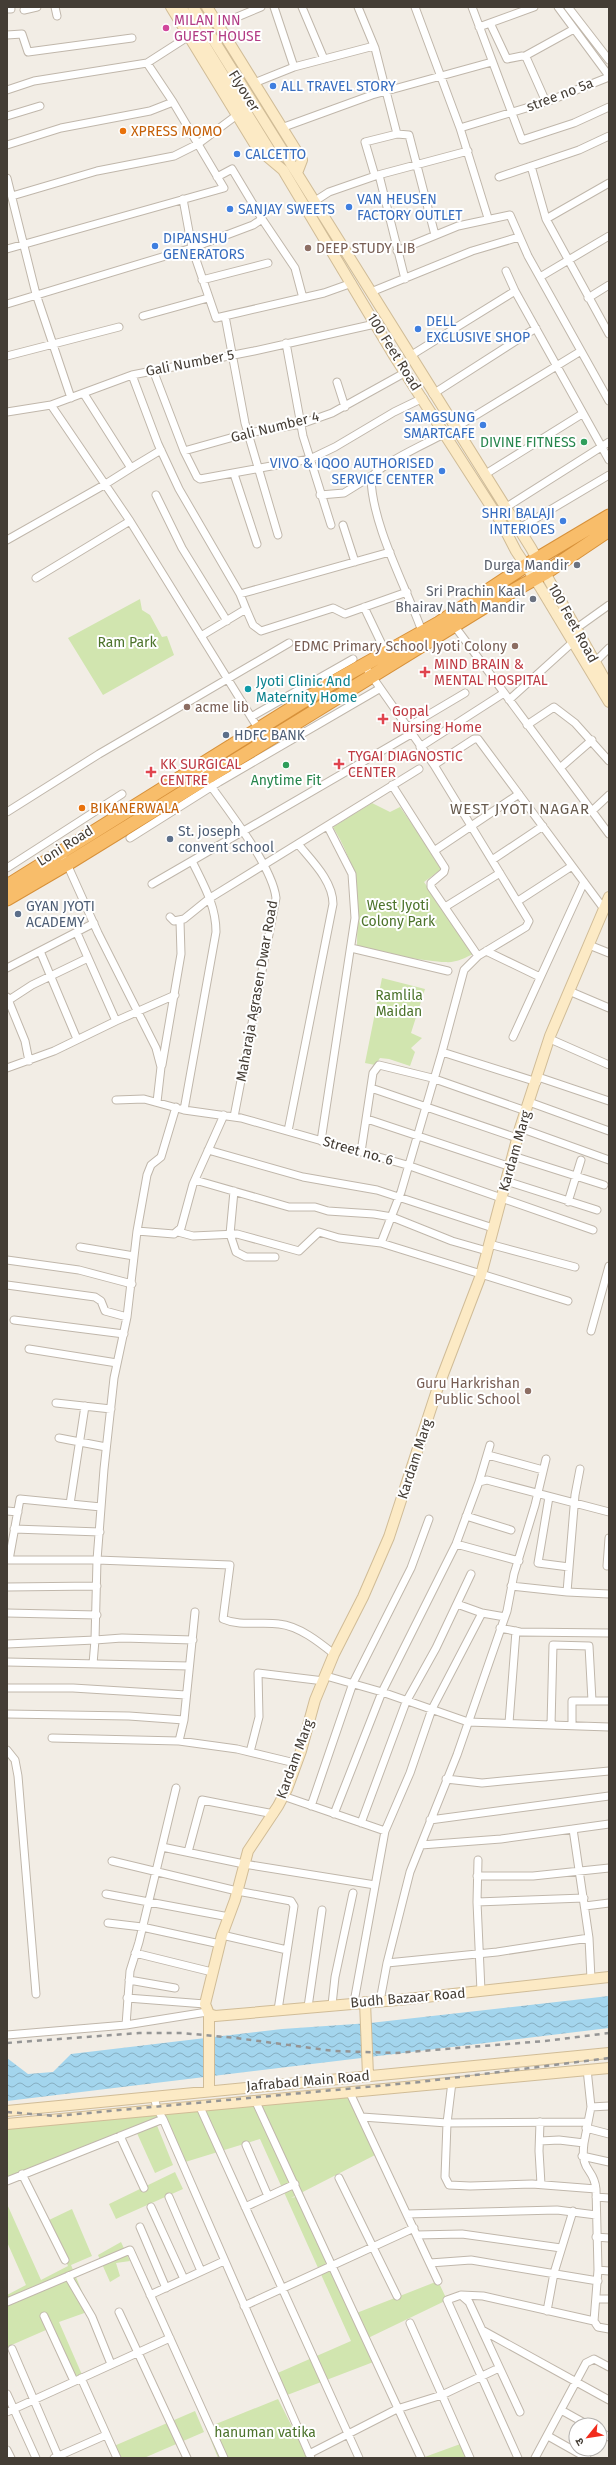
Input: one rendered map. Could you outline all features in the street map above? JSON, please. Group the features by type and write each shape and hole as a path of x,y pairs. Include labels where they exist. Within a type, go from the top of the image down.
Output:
{"highway":[{"name":"Loni Road","path":"263,736 371,677 451,621 530,562 609,516"},
{"name":"Loni Road","path":"7,899 67,864 205,778 364,665 540,576 609,530"},
{"name":"Loni Road","path":"7,886 60,853 205,778"}],"main road":[{"name":"100 Feet Road","path":"171,7 257,148 283,170 352,283 375,324 423,398 444,434 501,522 540,576 595,662 609,687"},
{"name":"Flyover","path":"181,7 259,135 283,170"},
{"name":"Flyover","path":"193,7 297,173"},
{"path":"207,7 254,83 284,127 302,160 297,173"},
{"name":"100 Feet Road","path":"297,173 518,529 530,562"},
{"path":"406,372 416,366"},
{"name":"100 Feet Road","path":"540,576 573,642 609,702"},
{"name":"Kardam Marg","path":"209,2090 207,2010 212,1972 244,1864 254,1841 274,1814 283,1796 334,1654 363,1598 389,1537 437,1390 481,1275 511,1167 517,1138 550,1040 609,897"},
{"name":"Budh Bazaar Road","path":"207,2010 278,2010 481,1991 609,1977"},
{"path":"364,2002 368,2075"},
{"name":"Jafrabad Main Road","path":"7,2111 209,2090 609,2053"},
{"name":"Jafrabad Main Road","path":"7,2124 609,2068"}],"street":[{"path":"24,10 37,7"},
{"path":"55,7 57,16"},
{"path":"274,7 294,67"},
{"path":"302,7 324,59"},
{"path":"358,7 374,46 397,134"},
{"path":"415,7 468,151 488,218"},
{"path":"472,7 522,140 574,123 609,107"},
{"path":"480,27 534,7"},
{"path":"558,7 609,76"},
{"path":"568,7 609,60"},
{"path":"218,24 258,8"},
{"path":"490,23 507,59 525,56 574,29"},
{"path":"7,35 22,34 28,52 132,38"},
{"path":"7,90 34,81 147,63 189,36"},
{"path":"254,83 294,67 374,46"},
{"path":"525,56 546,102"},
{"path":"284,127 387,91 492,62"},
{"path":"7,249 224,188 173,102 147,63"},
{"name":"stree no 5a","path":"460,128 511,114 546,102 609,76"},
{"path":"7,145 84,123 150,111 173,102"},
{"path":"7,116 40,106"},
{"path":"12,196 97,171 163,160 198,144 237,115"},
{"path":"405,279 377,176 365,142 397,134 409,135 435,235"},
{"path":"499,177 609,136"},
{"path":"315,201 329,192 377,176 418,166 468,151"},
{"path":"531,166 546,219 609,334"},
{"path":"217,177 232,169 262,219 295,268 303,298"},
{"path":"7,178 36,294 71,398"},
{"path":"546,219 609,184"},
{"path":"183,199 192,248 215,317 303,298 352,283"},
{"path":"397,251 435,235 488,218 510,215 519,237 540,277 609,401"},
{"path":"7,304 192,248 253,225 262,219"},
{"path":"540,277 567,259 609,236"},
{"path":"371,292 472,252 519,237"},
{"path":"202,280 268,263"},
{"path":"506,271 515,292 609,460"},
{"path":"588,298 609,285"},
{"path":"410,356 515,292"},
{"path":"143,316 208,298"},
{"path":"225,316 248,433 257,469 278,535"},
{"name":"Gali Number 5","path":"7,412 51,405 132,375 375,324"},
{"path":"7,356 119,327"},
{"path":"433,394 536,328"},
{"path":"286,343 301,424 320,495 331,525"},
{"path":"455,428 581,351"},
{"path":"153,370 184,451 199,479 234,474 310,459 336,447 394,412 423,398"},
{"name":"Gali Number 4","path":"184,451 248,433 301,424 345,407 406,372"},
{"path":"132,375 161,450 182,495 240,594 253,625 262,631 333,608 345,614 407,592"},
{"path":"337,382 345,407"},
{"path":"84,394 131,468"},
{"path":"51,405 104,486 130,521 263,736"},
{"path":"484,475 582,414"},
{"path":"320,495 344,493 401,456 444,434"},
{"path":"505,508 609,442"},
{"path":"7,540 104,486 161,450"},
{"path":"234,474 257,544"},
{"path":"373,475 372,485 375,503 390,552 420,626"},
{"path":"518,529 609,475"},
{"path":"156,496 182,548 227,621"},
{"path":"36,578 130,521"},
{"path":"343,525 355,562"},
{"path":"240,594 390,552"},
{"path":"581,624 609,605"},
{"path":"364,607 386,653"},
{"path":"201,636 246,609"},
{"path":"451,621 609,834"},
{"path":"509,700 573,642"},
{"path":"7,812 99,754 289,643"},
{"path":"595,662 609,648"},
{"path":"251,717 353,659"},
{"path":"364,665 410,734 434,765 528,918 528,925 478,956 468,965 461,976 442,1052 432,1078 392,1217 381,1243"},
{"path":"130,838 205,778 379,688"},
{"path":"406,728 465,693"},
{"path":"420,747 504,693"},
{"path":"527,725 554,707 592,740 609,761"},
{"path":"152,884 410,734"},
{"path":"434,765 477,738 604,909"},
{"path":"560,768 592,740"},
{"path":"170,917 174,921 180,921 210,898 328,827 392,785 420,769"},
{"name":"Maharaja Agrasen Dwar Road","path":"205,778 243,832 272,882 276,898 234,1117"},
{"path":"392,785 445,869 430,886 478,956"},
{"path":"7,868 122,794"},
{"path":"434,851 519,794"},
{"path":"592,811 609,795"},
{"path":"492,860 543,826"},
{"path":"321,1141 355,918 352,874 328,827"},
{"path":"288,1131 333,904 333,895 327,882 298,844"},
{"path":"60,853 67,864 94,923 152,1039 161,1067"},
{"path":"184,1110 216,932 216,921 210,898 192,861"},
{"path":"518,901 572,866"},
{"path":"445,907 500,872"},
{"path":"513,1037 584,882"},
{"path":"158,1102 161,1067 175,995 181,954 180,921"},
{"path":"7,968 94,923"},
{"path":"77,933 116,1021"},
{"path":"589,945 609,953"},
{"path":"351,948 448,971"},
{"path":"40,951 52,976 77,1039"},
{"path":"486,951 540,977"},
{"path":"29,1061 25,1041 8,998 88,958"},
{"path":"569,991 609,1008"},
{"path":"7,1068 29,1061 175,995"},
{"path":"550,1040 609,1065"},
{"path":"442,1052 609,1101"},
{"path":"362,1152 373,1073 379,1065 432,1078 609,1131"},
{"path":"371,1088 517,1138"},
{"name":"Street no. 6","path":"116,1100 136,1098 158,1102 184,1110 234,1117 288,1131 407,1165 593,1230"},
{"path":"93,1664 97,1560 106,1447 118,1363 132,1284 137,1231 147,1175 151,1164 161,1157 176,1107"},
{"path":"178,1232 195,1180 224,1115"},
{"path":"366,1119 511,1167"},
{"path":"520,1128 609,1160"},
{"path":"208,1150 282,1172 377,1190 493,1228"},
{"path":"513,1156 604,1185"},
{"path":"568,1202 581,1160"},
{"path":"195,1180 289,1207 315,1207 328,1211 374,1214 392,1217 452,1241 488,1247 575,1267"},
{"path":"506,1181 597,1210"},
{"path":"234,1191 230,1234 236,1252 246,1257 275,1257"},
{"path":"137,1231 167,1234 178,1232 193,1236 230,1234 244,1235 294,1251 303,1249 318,1232 339,1238 381,1243 568,1301"},
{"path":"80,1246 134,1256"},
{"path":"7,1260 79,1270 132,1284"},
{"path":"591,1331 609,1266"},
{"path":"7,1285 95,1297 101,1301 105,1311 127,1317"},
{"path":"14,1320 124,1334"},
{"path":"29,1349 118,1363"},
{"path":"56,1403 111,1410"},
{"path":"70,1504 85,1406"},
{"path":"59,1438 106,1447"},
{"path":"334,1814 382,1692 456,1544 479,1482 490,1445"},
{"path":"488,1455 543,1470"},
{"path":"380,2001 387,1963 409,1878 420,1845 468,1722 505,1617 511,1586 546,1459"},
{"path":"567,1592 575,1503 580,1469"},
{"path":"479,1482 487,1480 609,1512"},
{"path":"549,1497 538,1562 569,1567"},
{"path":"101,1507 20,1499 12,1532 9,1560 97,1560 230,1565 223,1619 234,1623 287,1626 310,1637 334,1654"},
{"path":"7,1511 18,1512"},
{"path":"466,1516 511,1530"},
{"path":"311,1806 353,1683 411,1568 429,1520"},
{"path":"12,1532 100,1532"},
{"path":"607,1566 609,1538"},
{"path":"456,1544 519,1561"},
{"path":"360,1823 406,1702 471,1574"},
{"path":"7,1587 97,1586"},
{"path":"511,1586 567,1592 609,1594"},
{"path":"457,1604 482,1613 505,1617"},
{"path":"179,1741 184,1720 195,1612"},
{"path":"7,1613 96,1615"},
{"path":"354,2002 385,1831 410,1773 432,1709 482,1613"},
{"path":"500,1628 516,1631 609,1633"},
{"path":"509,1723 516,1631"},
{"path":"7,1644 122,1638 193,1640"},
{"path":"551,1725 553,1645 589,1646 592,1701"},
{"path":"7,1662 190,1666"},
{"path":"250,1752 259,1717 258,1673 325,1678 353,1683 468,1722 609,1727"},
{"path":"7,1688 73,1688 186,1694"},
{"path":"572,1725 572,1701 609,1701"},
{"path":"7,1714 129,1716 184,1720"},
{"path":"52,1738 179,1741 250,1752 295,1763"},
{"path":"7,1750 15,1760 18,1776 36,1994"},
{"path":"446,1779 482,1783 609,1772"},
{"path":"126,2025 129,1980 176,1788"},
{"path":"283,1796 385,1831"},
{"path":"430,1820 609,1796"},
{"path":"188,1852 202,1800 274,1814"},
{"path":"420,1845 501,1839 609,1824"},
{"path":"572,1829 584,1898 589,1938 591,1979"},
{"path":"162,1847 244,1864 375,1885"},
{"path":"478,1860 477,1902 481,1991"},
{"path":"112,1861 156,1873 291,1901 294,1906 278,2010"},
{"path":"477,1876 533,1876 609,1868"},
{"path":"332,2005 335,1977 353,1893"},
{"path":"106,1894 229,1917"},
{"path":"477,1902 584,1898"},
{"path":"585,1906 609,1903"},
{"path":"308,2007 322,1910"},
{"path":"108,1923 287,1950"},
{"path":"387,1963 480,1953 589,1938"},
{"path":"135,1953 212,1972"},
{"path":"129,1980 175,1988"},
{"path":"127,1998 207,2010"},
{"path":"7,2035 126,2025 207,2010"},
{"path":"587,2070 591,2107 586,2125 582,2156 584,2165 595,2180 596,2193 598,2281 594,2321 598,2327 609,2329"},
{"path":"452,2082 447,2123 445,2177 450,2185 470,2186 541,2184 596,2193 609,2198"},
{"path":"349,2091 438,2281"},
{"path":"154,2096 157,2109 164,2119 224,2261 310,2456 347,2434 397,2409 442,2395 499,2368"},
{"path":"254,2100 295,2184 397,2409 422,2458"},
{"path":"199,2105 283,2288 358,2458"},
{"path":"591,2107 609,2106"},
{"path":"362,2117 447,2123 540,2122 586,2125 609,2134"},
{"path":"7,2181 164,2119"},
{"path":"540,2122 541,2184"},
{"path":"120,2136 144,2188"},
{"path":"540,2141 559,2140 584,2143"},
{"path":"246,2145 268,2196"},
{"path":"582,2156 609,2162"},
{"path":"22,2174 65,2260"},
{"path":"339,2178 397,2296"},
{"path":"245,2206 295,2184"},
{"path":"169,2197 201,2271"},
{"path":"151,2207 184,2279"},
{"path":"407,2214 573,2211 596,2214"},
{"path":"547,2311 554,2273 573,2211"},
{"path":"140,2227 166,2288"},
{"path":"244,2306 372,2247 415,2232 462,2234 561,2248"},
{"path":"596,2237 609,2238"},
{"path":"7,2302 130,2250 224,2458"},
{"path":"430,2263 472,2260 598,2281"},
{"path":"150,2295 224,2261"},
{"path":"598,2270 609,2271"},
{"path":"68,2276 92,2317 111,2364"},
{"path":"460,2295 469,2302 520,2412"},
{"path":"518,2458 447,2300 460,2295 483,2296 594,2321"},
{"path":"596,2299 609,2299"},
{"path":"119,2312 187,2458"},
{"path":"44,2316 74,2381"},
{"path":"410,2323 470,2458"},
{"path":"482,2330 609,2400"},
{"path":"7,2412 170,2338"},
{"path":"12,2348 56,2457 106,2435"},
{"path":"535,2458 590,2360 594,2359 609,2367"},
{"path":"81,2378 116,2458"},
{"path":"7,2394 36,2458"},
{"path":"561,2410 574,2417"},
{"path":"548,2436 587,2458"},
{"path":"7,2450 11,2458"}],"green space":[{"name":"Ram Park","path":"140,599 142,610 150,615 162,637 167,636 174,655 103,695 68,638"},
{"name":"West Jyoti Colony Park","path":"372,803 390,812 400,807 443,868 424,882 475,953 457,961 438,962 373,951 357,945 357,897 355,884 348,857 342,842 333,827"},
{"name":"Ramlila Maidan","path":"382,978 425,989 411,1033 422,1038 411,1048 415,1052 410,1066 389,1059 380,1058 375,1065 365,1063"},
{"path":"349,2091 379,2153 291,2198 300,2196 354,2314 438,2281 447,2300 366,2339 376,2361 282,2397 273,2375 351,2341 260,2139 182,2163 163,2120 156,2123 173,2165 155,2173 136,2131 7,2183 7,2127"},
{"path":"175,2172 183,2189 116,2219 109,2204"},
{"path":"7,2204 41,2280 68,2266 49,2220 72,2209 92,2256 71,2265 90,2311 59,2322 83,2377 71,2379 46,2330 7,2347 7,2295 26,2285 7,2242"},
{"path":"121,2242 130,2261 116,2263 120,2276 110,2282 98,2255"},
{"name":"hanuman vatika","path":"278,2399 308,2458 218,2458 206,2428"},
{"path":"195,2411 204,2432 144,2458 120,2458 114,2446"},
{"path":"463,2443 470,2458 422,2458"}],"water":[{"path":"609,1996 609,2028 7,2101 7,2058 28,2074 53,2072 71,2054 282,2029 370,2023"}],"railway":[{"path":"7,2043 139,2033 182,2033 236,2038 334,2051 396,2053 545,2041 609,2033"},
{"path":"7,2112 56,2116 420,2082 609,2058"}],"place":[{"name":"MILAN INN GUEST HOUSE","path":"166,28"},
{"name":"ALL TRAVEL STORY","path":"273,86"},
{"name":"XPRESS MOMO","path":"123,131"},
{"name":"CALCETTO","path":"237,154"},
{"name":"VAN HEUSEN FACTORY OUTLET","path":"349,207"},
{"name":"SANJAY SWEETS","path":"230,209"},
{"name":"DIPANSHU GENERATORS","path":"155,246"},
{"name":"DEEP STUDY LIB","path":"308,248"},
{"name":"DELL EXCLUSIVE SHOP","path":"418,329"},
{"name":"SAMGSUNG SMARTCAFE","path":"483,425"},
{"name":"DIVINE FITNESS","path":"584,442"},
{"name":"VIVO & IQOO AUTHORISED SERVICE CENTER","path":"442,471"},
{"name":"SHRI BALAJI INTERIOES","path":"563,521"},
{"name":"Durga Mandir","path":"577,565"},
{"name":"Sri Prachin Kaal Bhairav Nath Mandir","path":"533,599"},
{"name":"EDMC Primary School Jyoti Colony","path":"515,646"},
{"name":"MIND BRAIN & MENTAL HOSPITAL","path":"425,672"},
{"name":"Jyoti Clinic And Maternity Home","path":"248,689"},
{"name":"acme lib","path":"187,707"},
{"name":"Gopal Nursing Home","path":"383,719"},
{"name":"HDFC BANK","path":"226,735"},
{"name":"TYGAI DIAGNOSTIC CENTER","path":"339,764"},
{"name":"Anytime Fit","path":"286,765"},
{"name":"KK SURGICAL CENTRE","path":"151,772"},
{"name":"BIKANERWALA","path":"82,808"},
{"name":"St. joseph convent school","path":"170,839"},
{"name":"GYAN JYOTI ACADEMY","path":"18,914"},
{"name":"Guru Harkrishan Public School","path":"528,1391"}],"district":[{"name":"WEST JYOTI NAGAR","path":"520,809"}]}
